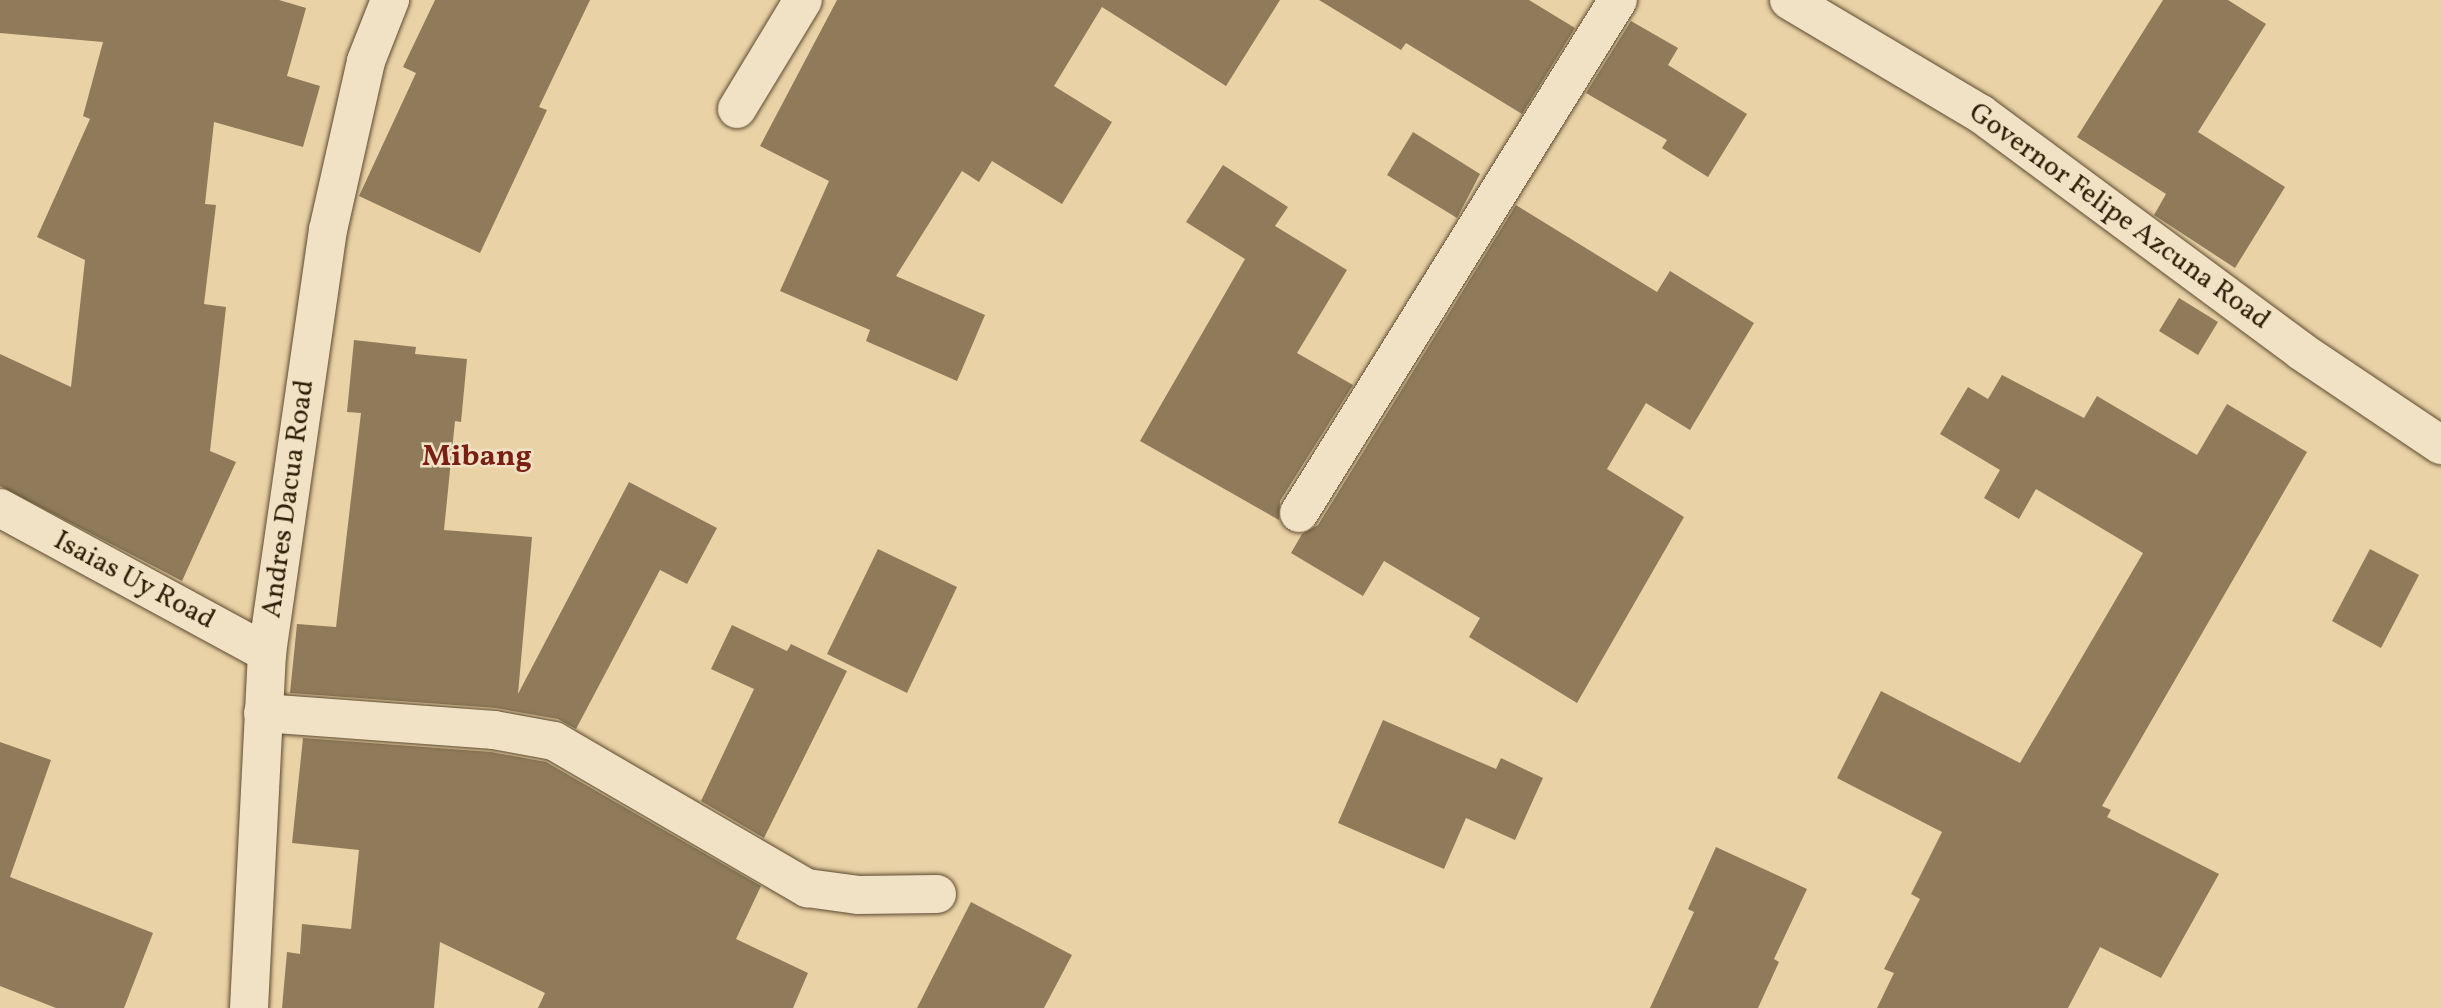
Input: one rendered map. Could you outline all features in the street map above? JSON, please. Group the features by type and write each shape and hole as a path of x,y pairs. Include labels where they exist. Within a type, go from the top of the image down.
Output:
{"street":[{"name":"Andres Dacua Road","path":"249,1008 267,653 328,230 366,61 390,0"},
{"path":"737,109 803,0"},
{"path":"1299,513 1618,0"},
{"name":"Governor Felipe Azcuna Road","path":"1790,0 1981,114 2301,351 2441,445"},
{"name":"Isaias Uy Road","path":"0,508 267,653"},
{"path":"263,713 494,730 554,741 807,888 858,895 937,894"}],"building":[{"path":"0,0 279,0 306,8 287,76 320,86 303,147 214,122 205,204 216,205 204,304 226,307 210,451 236,462 182,581 0,486 0,354 71,387 85,260 37,237 90,119 83,116 103,42 0,33"},
{"path":"435,0 590,0 539,107 547,110 480,253 359,196 416,73 403,67"},
{"path":"837,0 1280,0 1226,86 1102,7 1054,86 1112,122 1062,204 992,161 979,182 962,171 896,276 985,315 957,381 866,341 870,330 780,291 829,181 760,146"},
{"path":"1319,0 1529,0 1575,28 1522,114 1406,43 1401,50"},
{"path":"2163,0 2228,0 2266,24 2198,132 2285,187 2235,268 2154,215 2166,194 2077,137"},
{"path":"1631,21 1678,48 1668,65 1747,114 1708,177 1662,148 1667,140 1586,93"},
{"path":"1413,132 1480,174 1457,218 1387,175"},
{"path":"1223,165 1288,207 1275,226 1347,270 1297,353 1353,385 1280,501 1279,520 1140,441 1245,259 1186,222"},
{"path":"1516,205 1657,292 1670,271 1754,323 1690,430 1646,403 1607,469 1684,517 1577,703 1469,637 1480,618 1384,561 1363,596 1291,553 1302,534 1318,525"},
{"path":"2179,298 2218,322 2198,355 2159,331"},
{"path":"354,340 416,347 415,354 467,359 461,422 455,421 444,530 532,537 518,694 629,482 717,528 687,584 660,570 576,729 558,719 496,708 290,693 297,624 336,627 361,413 347,412"},
{"path":"2002,375 2084,418 2097,396 2197,455 2227,404 2307,452 2102,806 2111,810 2107,817 2219,874 2161,978 2100,947 2068,1008 1877,1008 1894,973 1884,969 1920,899 1911,894 1942,832 1837,778 1881,691 2020,763 2143,553 2036,489 2019,519 1984,498 2000,470 1940,434 1968,387 1988,399"},
{"path":"878,549 957,587 907,693 827,654"},
{"path":"2370,549 2419,575 2381,648 2332,621"},
{"path":"732,625 787,651 791,644 847,671 764,838 701,801 754,689 711,669"},
{"path":"1383,720 1496,769 1501,758 1543,778 1515,840 1466,818 1444,869 1338,823"},
{"path":"303,738 491,752 546,762 761,886 736,939 808,973 793,1008 538,1008 545,993 440,942 434,1008 282,1008 287,952 300,954 302,924 351,929 359,850 292,843"},
{"path":"0,742 51,760 10,877 153,933 124,1008 56,1008 0,986"},
{"path":"1716,847 1807,889 1774,959 1779,962 1758,1008 1650,1008 1694,912 1688,909"},
{"path":"971,902 1072,955 1044,1008 917,1008"}],"district":[{"name":"Mibang","path":"477,457"}]}
